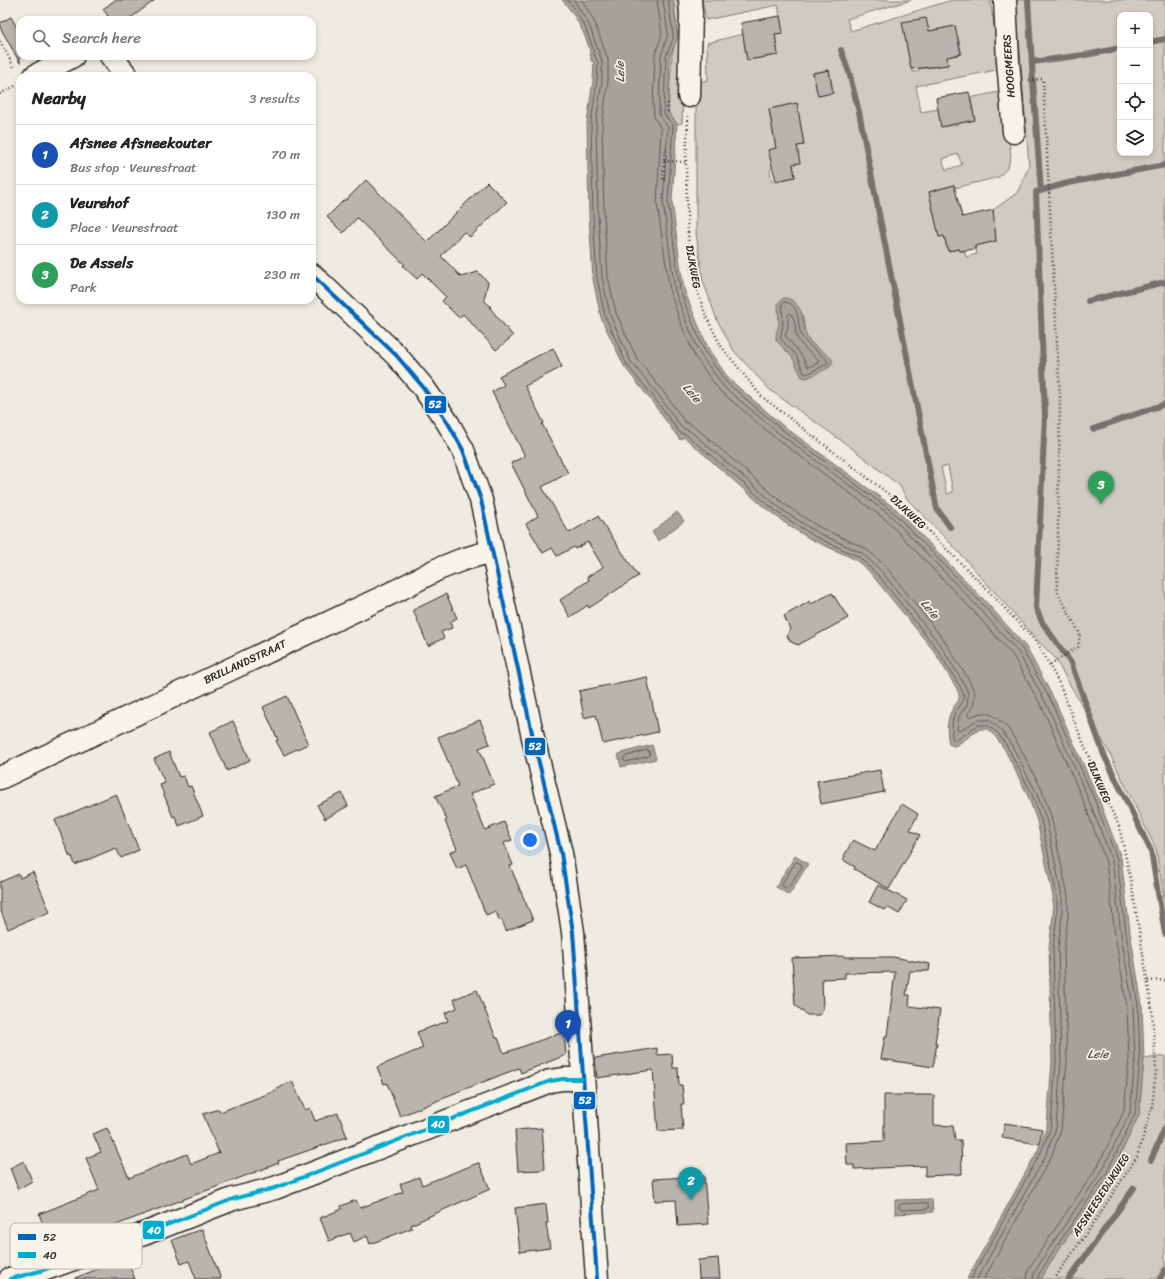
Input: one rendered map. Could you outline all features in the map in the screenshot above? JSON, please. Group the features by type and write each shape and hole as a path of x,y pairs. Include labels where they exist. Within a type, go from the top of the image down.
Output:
{"street":[{"path":"689,96 690,0"},
{"name":"HOOGMEERS","path":"1005,0 1009,78 1014,132"},
{"path":"31,72 63,60"},
{"path":"114,60 124,72"},
{"path":"316,279 396,355 423,387 448,423 463,450 481,500 534,742 561,852 572,932 597,1279"},
{"name":"BRILLANDSTRAAT","path":"0,778 398,590 436,570 492,551"},
{"path":"142,1234 233,1199 275,1188 550,1081 582,1079"},
{"path":"10,1279 45,1269"}],"path":[{"path":"0,41 24,72"},
{"path":"1043,79 1060,398 1057,591 1080,634 1078,647 1049,665"},
{"path":"0,94 16,86"},
{"name":"DIJKWEG","path":"689,96 686,162 689,250 694,282 706,316 721,346 761,396 899,502 985,587 1038,644 1059,683 1105,797 1119,826 1131,881 1148,982 1152,1009 1154,1043"},
{"path":"663,179 665,147"},
{"path":"664,161 686,162"},
{"path":"1148,982 1165,980"},
{"name":"AFSNEESEDIJKWEG","path":"1055,1279 1137,1157 1152,1107 1156,1071 1154,1043"}],"shaded area":[{"path":"672,0 682,0 685,35 682,123 677,124 668,112 672,55 677,34 674,5"},
{"path":"702,0 911,0 847,19 851,31 952,0 990,0 1001,69 916,86 921,112 938,109 942,127 975,120 970,98 1003,91 1011,156 1008,167 999,177 955,188 954,185 929,192 939,236 944,236 948,251 959,249 960,251 964,251 966,257 977,254 975,246 996,241 993,210 1017,193 1029,166 1016,0 1165,0 1165,905 1156,849 1109,752 1054,657 956,549 907,499 900,486 849,446 770,390 734,351 717,320 703,281 696,233 696,83 708,80 707,43 743,34 747,60 778,55 775,34 783,33 778,5 706,20","holes":["955,26 962,54 947,57 947,65 919,69 919,71 913,72 911,69 905,36","829,70 833,93 818,96 813,73","792,104 796,122 800,121 804,145 797,146 793,164 795,177 772,182 770,170 773,167 769,150 776,148 769,109","958,154 962,165 946,170 942,159","948,466 953,492 947,494 941,467"]},
{"path":"1165,1056 1165,1273 1162,1279 1041,1279 1055,1255 1111,1174 1139,1115 1144,1059"}],"water":[{"name":"Leie","path":"562,0 672,0 674,5 677,39 670,56 668,112 677,124 672,201 684,289 709,350 729,379 782,425 896,509 987,603 1026,647 1055,701 1099,800 1121,858 1130,932 1142,1005 1144,1059 1139,1115 1111,1174 1055,1255 1041,1279 967,1279 1038,1150 1047,1126 1052,1061 1049,948 1053,915 1053,896 1037,821 1028,796 1005,750 995,736 987,729 980,729 957,745 953,746 949,744 947,732 949,716 958,702 959,693 934,651 868,570 857,561 812,540 789,526 764,507 684,437 680,440 624,366 601,318 593,279 589,216 587,123 594,62 591,61 588,45 581,29 572,13"},
{"path":"783,298 789,299 797,305 803,318 805,333 808,339 813,345 832,359 830,367 807,378 802,377 792,357 776,340 779,325 778,303"},
{"path":"677,512 684,521 658,541 652,532"},
{"path":"652,745 656,759 621,767 618,754"},
{"path":"795,856 808,864 789,895 776,887"},
{"path":"932,1199 933,1212 895,1214 895,1200"}],"building":[{"path":"115,0 155,0 133,16 108,16 103,9"},
{"path":"780,16 783,33 775,34 778,55 747,60 741,23"},
{"path":"11,17 16,26 16,56 0,27 0,23"},
{"path":"926,18 929,31 955,26 961,54 947,57 948,65 911,69 902,22"},
{"path":"829,70 833,93 818,96 813,73"},
{"path":"969,92 975,120 941,127 936,98"},
{"path":"797,103 804,145 797,146 800,163 793,164 795,177 776,181 768,150 776,148 769,109"},
{"path":"366,180 427,242 487,182 507,202 470,237 464,232 441,256 461,277 478,272 488,282 484,300 513,336 496,350 463,314 459,318 442,301 446,297 422,273 417,279 403,266 405,265 357,218 343,233 327,217"},
{"path":"954,185 962,217 993,210 996,241 975,246 975,249 948,251 944,236 939,237 929,192"},
{"path":"553,348 562,367 525,386 544,423 542,424 568,473 542,487 569,533 598,516 638,576 589,608 588,605 570,617 560,600 589,580 587,577 603,567 588,542 575,549 574,547 557,556 552,548 543,553 526,524 538,516 511,463 525,456 492,392 504,385 499,376"},
{"path":"832,593 848,618 798,645 791,642 787,636 790,629 784,616 810,601 811,604"},
{"path":"446,594 457,618 450,622 452,628 441,632 444,638 428,646 413,610"},
{"path":"647,677 658,732 603,744 596,715 584,718 579,691"},
{"path":"287,696 308,744 284,755 276,741 278,740 263,707"},
{"path":"480,720 490,744 479,748 494,784 470,794 485,830 504,822 512,840 504,843 513,865 510,866 533,920 506,931 502,920 499,920 496,911 486,915 466,865 457,869 450,852 457,849 445,821 447,820 435,796 458,786 438,737"},
{"path":"233,721 250,760 227,771 210,732"},
{"path":"169,752 179,777 184,776 188,787 191,786 203,816 179,826 175,816 173,817 160,785 165,783 154,759"},
{"path":"880,770 884,792 821,804 817,781"},
{"path":"342,793 348,806 325,819 317,805"},
{"path":"116,794 139,850 121,858 116,848 75,865 72,856 70,857 55,820"},
{"path":"902,804 918,814 910,830 920,835 889,889 854,869 855,867 843,860 853,840 875,851"},
{"path":"33,872 50,912 8,929 0,909 0,882 19,874 20,878"},
{"path":"878,885 907,900 899,914 887,907 884,910 869,902"},
{"path":"844,956 893,957 930,964 929,971 910,971 906,995 910,995 909,1006 940,1010 933,1067 881,1059 885,1036 887,1036 895,972 845,973 845,978 822,979 823,1009 819,1015 807,1015 795,1005 792,958"},
{"path":"477,990 496,1038 498,1038 504,1053 564,1032 566,1055 521,1073 519,1068 400,1116 387,1083 384,1084 377,1067 423,1048 417,1032 448,1021 445,1013 457,1008 454,999"},
{"path":"657,1048 657,1055 672,1054 673,1068 678,1068 679,1085 682,1085 684,1104 681,1104 683,1130 658,1131 653,1070 597,1078 595,1058"},
{"path":"292,1081 305,1110 310,1108 315,1121 338,1113 347,1137 278,1161 279,1163 121,1223 43,1223 39,1214 99,1190 86,1158 101,1152 93,1134 107,1128 129,1178 187,1154 191,1164 219,1153 203,1114 219,1109 220,1112 270,1093"},
{"path":"884,1095 934,1095 934,1125 953,1126 955,1140 961,1140 962,1174 925,1176 925,1166 854,1169 854,1165 847,1165 846,1143 884,1141"},
{"path":"1005,1123 1042,1129 1039,1144 1002,1138"},
{"path":"542,1128 545,1169 518,1171 515,1130"},
{"path":"24,1161 32,1181 18,1189 10,1168"},
{"path":"478,1163 490,1189 411,1225 412,1228 370,1244 367,1236 354,1242 350,1233 329,1241 320,1218 342,1209 341,1206 356,1200 360,1208 403,1192 400,1184 419,1177 422,1185"},
{"path":"704,1176 708,1224 678,1226 676,1200 655,1201 653,1179"},
{"path":"546,1204 548,1223 546,1223 550,1248 520,1252 515,1208"},
{"path":"202,1229 221,1279 196,1279 189,1261 181,1264 172,1240"},
{"path":"718,1258 720,1279 699,1279 698,1260"},
{"path":"98,1269 131,1269 135,1279 75,1279"}],"waterway":[{"path":"1028,0 1041,191"},
{"path":"1153,41 1165,39"},
{"path":"1032,62 1091,54 1117,49"},
{"path":"841,50 849,72 859,112 937,509 950,527"},
{"path":"1165,165 1068,183 1036,192 1045,415 1036,608 1042,622 1071,663 1104,755 1151,851 1165,934"},
{"path":"1088,301 1165,282"},
{"path":"1093,429 1165,404"},
{"path":"1151,1160 1165,1128"},
{"path":"1069,1279 1134,1188"},
{"path":"1160,1279 1165,1270"}],"transit line":[{"name":"52","path":"316,279 396,355 423,387 448,423 463,450 481,500 534,742 561,853 573,932 597,1279"},
{"name":"40","path":"142,1235 233,1199 275,1188 550,1081 582,1079"},
{"name":"40","path":"10,1279 46,1269"}],"place":[{"name":"De Assels","path":"1101,504"},
{"name":"Afsnee Afsneekouter","path":"568,1043"},
{"name":"Veurehof","path":"691,1200"}]}
